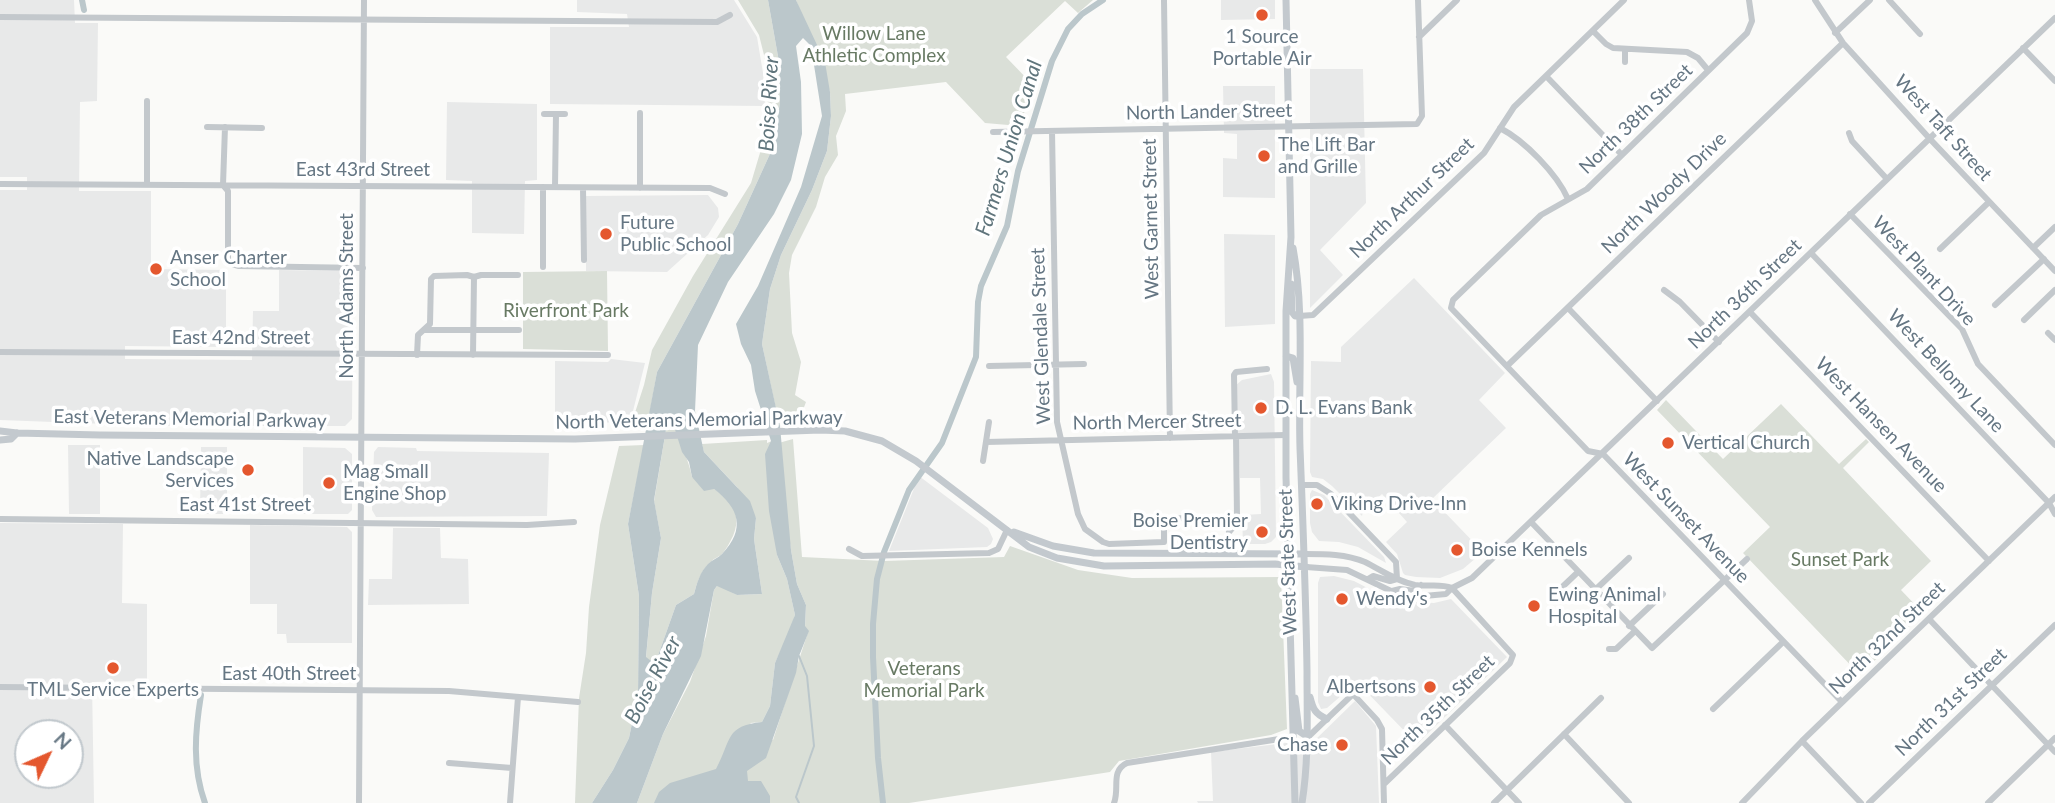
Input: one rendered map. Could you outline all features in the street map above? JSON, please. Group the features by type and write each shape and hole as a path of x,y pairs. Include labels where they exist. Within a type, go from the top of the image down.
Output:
{"main road":[{"name":"West State Street","path":"1286,0 1291,237 1286,356 1287,553 1295,803"},
{"name":"West State Street","path":"1291,237 1299,280 1299,386 1306,567 1308,737 1303,803"},
{"name":"West State Street","path":"1288,277 1291,284 1292,312 1295,316 1300,316"},
{"name":"West State Street","path":"1286,356 1293,358 1294,376 1299,386"},
{"name":"East Veterans Memorial Parkway","path":"0,430 17,433 362,436"},
{"name":"North Veterans Memorial Parkway","path":"362,436 575,439 845,431 882,441 916,461 1029,547 1057,558 1104,566 1306,567"},
{"name":"East Veterans Memorial Parkway","path":"0,440 11,439 17,433"},
{"name":"North Veterans Memorial Parkway","path":"1007,530 1053,546 1094,554 1305,554"},
{"path":"1307,681 1314,710 1327,719"},
{"name":"West State Street","path":"1292,683 1300,731 1308,737"}],"street":[{"name":"North Adams Street","path":"359,803 364,0"},
{"name":"West Garnet Street","path":"1164,0 1170,438"},
{"path":"1418,0 1419,37"},
{"path":"1419,37 1457,0"},
{"name":"North Arthur Street","path":"1300,316 1313,314 1321,307 1484,153 1514,107 1624,0"},
{"name":"North 38th Street","path":"1453,300 1541,215 1587,189 1751,28 1749,0"},
{"name":"West Taft Street","path":"1815,0 1843,43 2055,271"},
{"path":"1835,33 1870,0"},
{"path":"1889,0 1920,34"},
{"path":"0,17 717,22 730,15"},
{"name":"North 36th Street","path":"1306,567 1347,570 1391,591 1421,597 1446,594 1472,578 2055,18"},
{"path":"1593,31 1606,44 1625,50 1687,52 1698,58 1708,70"},
{"name":"North Lander Street","path":"993,132 1417,124 1422,116 1419,37"},
{"name":"North Woody Drive","path":"1507,366 1843,43"},
{"path":"2024,48 2055,81"},
{"path":"1625,50 1625,62"},
{"path":"1546,76 1622,155"},
{"path":"147,101 147,185"},
{"path":"640,113 640,188"},
{"path":"544,114 565,114"},
{"path":"555,187 556,114"},
{"path":"206,127 262,128"},
{"path":"225,127 223,185 228,191 228,263 238,266 363,268"},
{"path":"1500,128 1521,142 1555,177 1568,199"},
{"name":"West Glendale Street","path":"1052,131 1055,365 1060,440 1078,514 1085,530 1109,544 1164,542 1164,519 1186,518"},
{"path":"1849,133 1852,141 1887,179"},
{"name":"East 43rd Street","path":"0,184 710,188 725,194"},
{"path":"543,187 543,267"},
{"path":"583,188 584,260"},
{"path":"1940,249 1989,202"},
{"name":"West Plant Drive","path":"1850,215 1962,329 1978,364 2055,445"},
{"path":"2033,248 2055,227"},
{"name":"West Bellomy Lane","path":"1811,253 2049,502 2055,514"},
{"path":"1995,305 2044,259"},
{"path":"417,355 418,335 430,324 431,280 434,276 519,275"},
{"path":"473,355 474,277"},
{"path":"1664,290 1680,302 1719,342"},
{"path":"2024,320 2055,290"},
{"name":"West Sunset Avenue","path":"1453,300 1451,308 1588,451 1603,454 1842,702"},
{"path":"1568,308 1657,401"},
{"name":"West Hansen Avenue","path":"1750,312 1989,561"},
{"path":"422,330 519,330"},
{"path":"2048,333 2055,340"},
{"name":"East 42nd Street","path":"0,352 608,355"},
{"path":"989,366 1084,364"},
{"path":"1229,532 1236,524 1237,517 1234,376 1236,372 1267,369"},
{"path":"983,461 989,422"},
{"name":"North Mercer Street","path":"986,442 1286,435"},
{"path":"1302,485 1317,485 1331,494 1393,558 1397,566 1397,579"},
{"name":"North 32nd Street","path":"1743,803 1802,741 2055,497"},
{"name":"East 41st Street","path":"0,519 527,524 574,522"},
{"path":"1531,522 1652,648 1747,559"},
{"path":"849,549 862,556 989,553 998,549 1007,530"},
{"path":"1305,554 1349,557 1397,579 1421,585 1443,584 1452,588"},
{"path":"1386,573 1393,558"},
{"path":"1595,590 1629,558"},
{"path":"1558,598 1558,591 1578,572"},
{"path":"1368,579 1373,576 1390,581 1397,579"},
{"path":"1391,591 1415,591 1421,585"},
{"name":"North 35th Street","path":"1384,784 1510,663 1513,657 1511,651 1452,588"},
{"path":"1629,626 1662,594"},
{"path":"1929,619 2055,752"},
{"name":"North 31st Street","path":"1869,803 2055,625"},
{"path":"1609,649 1616,649 1634,632"},
{"path":"1713,709 1783,642"},
{"name":"East 40th Street","path":"0,687 449,691 578,702"},
{"path":"1308,737 1353,694 1377,720 1381,729 1384,803"},
{"path":"509,803 518,697"},
{"path":"1494,803 1601,698"},
{"path":"1445,725 1519,803"},
{"path":"1564,733 1624,801"},
{"path":"1114,803 1117,791 1116,774 1122,765 1127,763 1292,737"},
{"path":"1988,803 2055,738"},
{"path":"1802,741 1861,803"},
{"path":"449,763 512,768"}],"shaded area":[{"path":"0,0 74,0 75,23 98,23 97,101 80,102 79,191 151,191 151,269 226,270 226,347 125,346 125,359 252,360 253,311 279,311 279,270 353,271 352,419 345,426 160,426 0,420 0,190 27,190 27,177 0,177"},
{"path":"577,0 734,0 757,37 765,106 550,104 550,27 629,27 627,14 577,12"},
{"path":"1221,0 1275,0 1275,19 1221,20"},
{"path":"1310,69 1363,69 1366,203 1320,250 1343,275 1310,308"},
{"path":"1223,86 1275,86 1275,198 1223,197 1223,158 1237,159 1237,134 1224,133"},
{"path":"447,102 537,104 537,180 525,181 524,234 472,233 472,181 446,180"},
{"path":"708,195 718,208 719,217 708,235 667,272 586,271 586,196"},
{"path":"1224,234 1275,235 1275,324 1225,327"},
{"path":"1414,278 1505,373 1479,400 1506,428 1432,499 1483,552 1463,569 1440,578 1416,577 1403,573 1397,554 1386,542 1407,522 1382,494 1363,511 1362,516 1332,486 1323,479 1312,477 1310,472 1311,361 1341,362 1341,347"},
{"path":"611,359 645,363 631,419 625,422 555,424 555,361 608,362"},
{"path":"1271,374 1274,382 1276,537 1265,544 1243,544 1242,515 1261,514 1260,478 1240,478 1236,385 1242,380"},
{"path":"68,445 100,445 100,514 69,514"},
{"path":"201,447 227,447 227,514 200,514"},
{"path":"303,447 345,448 352,454 352,510 348,514 303,514"},
{"path":"378,447 416,448 417,451 549,453 547,516 376,517 372,510 374,452"},
{"path":"919,476 988,528 993,539 991,544 987,547 889,551"},
{"path":"1312,490 1324,495 1384,557 1386,563 1358,547 1319,541 1312,532 1310,523"},
{"path":"0,523 123,524 122,603 147,604 147,681 92,682 94,803 0,803"},
{"path":"250,525 347,527 352,532 352,643 287,643 286,634 277,634 277,604 250,604"},
{"path":"393,528 440,528 441,558 468,559 469,604 368,605 369,579 392,579"},
{"path":"1334,576 1354,581 1399,601 1434,603 1451,599 1507,657 1417,744 1357,682 1327,708 1321,709 1318,702 1318,583 1320,577"},
{"path":"1355,701 1376,726 1379,803 1198,803 1197,801 1213,801 1211,752 1313,742"}],"green space":[{"path":"738,0 768,0 779,62 780,102 774,145 738,224 657,372 647,428 630,428 652,350 693,276 751,183 765,136 768,107 764,55 759,35"},
{"name":"Willow Lane Athletic Complex","path":"796,0 1093,0 1078,13 1065,1 1006,57 1033,85 1020,126 985,123 946,82 845,94 846,111 836,136 838,155 825,177 816,207 792,255 789,273 792,333 801,362 795,395 806,402 798,423 779,423 762,344 770,289 781,255 827,151 831,116 830,92"},
{"name":"Riverfront Park","path":"607,271 608,351 523,349 523,272"},
{"name":"Sunset Park","path":"1666,400 1723,459 1781,404 1839,464 1866,439 1869,442 1843,468 1931,561 1901,590 1923,613 1860,675 1743,553 1770,527 1657,410"},
{"path":"672,419 692,477 727,499 733,506 736,525 725,551 703,571 694,594 676,605 655,664 646,658 652,593 661,538 654,501 666,430"},
{"name":"Veterans Memorial Park","path":"793,439 802,557 884,561 1004,557 1010,546 1078,570 1132,578 1281,577 1287,729 1271,735 1119,761 1110,772 909,803 637,803 663,734 690,682 706,636 714,590 718,585 737,595 762,594 754,539 756,518 737,487 704,452 702,444 772,441 777,555 787,579 795,615 775,663 770,706 762,722 750,723 773,740 808,632 805,627 806,605 797,584 775,444"},
{"path":"644,445 628,524 639,596 638,694 629,738 613,770 592,803 575,803 579,698 600,525 619,446"}],"water":[{"name":"Boise River","path":"768,0 796,0 825,62 831,116 827,151 781,255 770,289 762,344 780,426 791,550 797,584 806,605 805,626 809,631 766,758 747,771 748,781 761,781 770,796 770,803 654,803 659,792 670,783 716,769 735,731 762,722 770,706 775,663 795,615 787,579 777,555 769,511 765,454 771,441 755,391 751,365 741,344 736,324 758,286 801,187 822,116 811,46 803,38 796,46 801,82 802,134 791,180 774,214 728,282 698,345 695,411 704,452 750,501 756,518 754,539 762,594 737,595 717,586 701,656 663,734 637,803 592,803 629,738 638,694 639,596 628,524 657,372 738,224 774,145 780,102 779,62","holes":["672,420 682,452 689,462 692,477 704,491 714,489 729,504 734,511 737,527 730,545 703,571 694,594 676,605 655,664 646,657 661,538 654,500 666,430"]}],"waterway":[{"path":"82,0 84,10"},
{"name":"Farmers Union Canal","path":"883,803 878,758 873,624 877,579 884,552 909,490 942,443 976,357 981,286 1007,226 1018,171 1052,61 1068,29 1082,14 1103,0"},
{"path":"799,656 807,676 814,746 796,797 799,803"},
{"path":"201,695 196,749 198,776 205,803"}],"place":[{"name":"1 Source Portable Air","path":"1262,15"},
{"name":"The Lift Bar and Grille","path":"1264,156"},
{"name":"Future Public School","path":"606,234"},
{"name":"Anser Charter School","path":"156,269"},
{"name":"D. L. Evans Bank","path":"1261,408"},
{"name":"Vertical Church","path":"1668,443"},
{"name":"Native Landscape Services","path":"248,470"},
{"name":"Mag Small Engine Shop","path":"329,483"},
{"name":"Viking Drive-Inn","path":"1317,504"},
{"name":"Boise Premier Dentistry","path":"1262,532"},
{"name":"Boise Kennels","path":"1457,550"},
{"name":"Wendy's","path":"1342,599"},
{"name":"Ewing Animal Hospital","path":"1534,606"},
{"name":"TML Service Experts","path":"113,668"},
{"name":"Albertsons","path":"1430,687"},
{"name":"Chase","path":"1342,745"}]}
